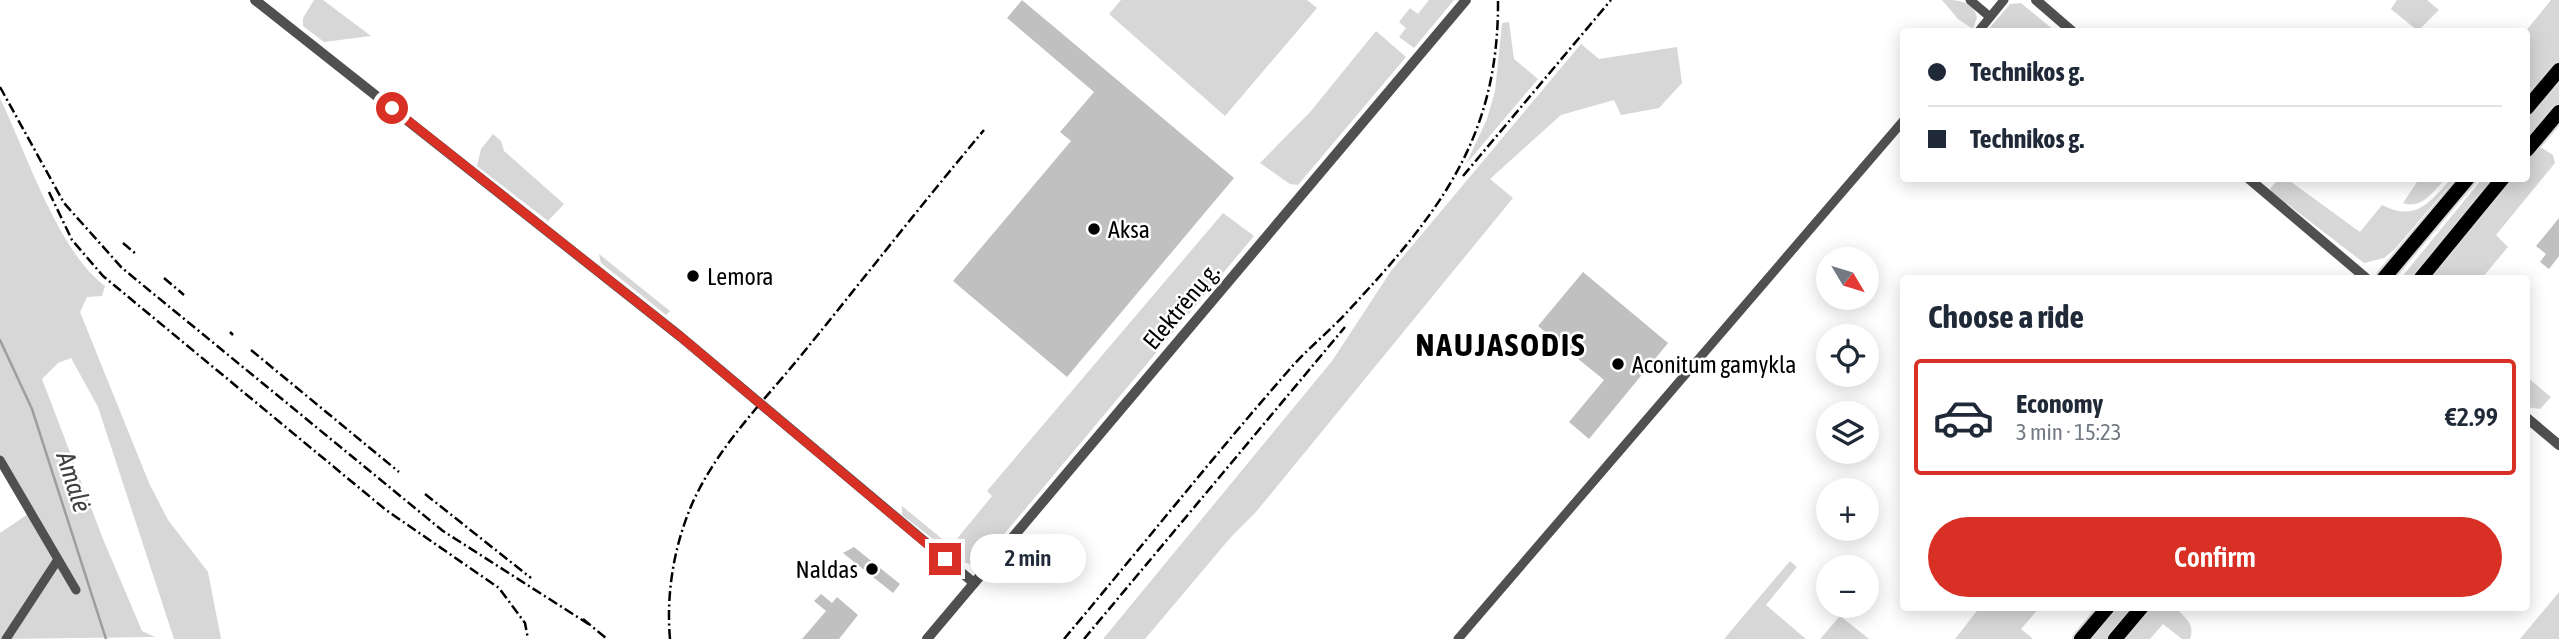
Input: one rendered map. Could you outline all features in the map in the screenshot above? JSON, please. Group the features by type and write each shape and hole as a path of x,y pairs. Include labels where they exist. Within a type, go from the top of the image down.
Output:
{"main road":[{"path":"2530,104 2559,69"},
{"path":"2530,146 2559,111"},
{"path":"2387,275 2465,182"},
{"path":"2423,275 2500,182"},
{"path":"2081,639 2105,611"},
{"path":"2115,639 2139,611"}],"street":[{"path":"255,0 681,337 974,583"},
{"name":"Elektrėnų g.","path":"927,639 1466,0"},
{"path":"1970,0 1990,17"},
{"path":"1981,28 2004,0"},
{"path":"2036,0 2068,28"},
{"path":"1458,639 1900,125"},
{"path":"2253,182 2362,275"},
{"path":"2530,421 2559,445"},
{"path":"0,460 76,590"},
{"path":"6,639 57,561"}],"shaded area":[{"path":"314,0 323,0 371,36 324,42 303,26 303,18"},
{"path":"1121,0 1307,0 1317,8 1225,116 1109,14"},
{"path":"1429,0 1454,0 1414,48 1399,37 1406,28 1399,22 1410,8 1418,14"},
{"path":"1942,0 1968,4 1977,17 1973,28 1958,19"},
{"path":"2397,0 2427,0 2439,10 2421,28 2414,28 2391,9"},
{"path":"2551,0 2559,0 2559,61 2530,90 2530,28"},
{"path":"2021,3 2051,28 1990,28 2010,4"},
{"path":"1509,22 1514,59 1538,79 1466,164 1487,119 1495,91 1502,23"},
{"path":"1376,31 1406,57 1298,185 1290,184 1260,163 1311,111"},
{"path":"1581,44 1599,59 1677,47 1682,83 1659,108 1621,115 1614,100 1561,115 1490,179 1513,198 1256,512 1231,537 1145,639 1103,639 1332,361 1391,271"},
{"path":"2559,80 2559,103 2530,138 2530,114"},
{"path":"0,98 58,226 88,271 105,286 102,296 87,297 80,312 149,483 168,520 208,572 221,639 174,639 98,407 71,358 58,363 42,379 103,539 142,631 155,637 0,639 0,533 31,512 0,460"},
{"path":"493,134 501,141 504,151 564,204 548,221 477,166 481,149"},
{"path":"2542,148 2553,155 2555,163 2496,235 2508,247 2485,275 2434,275 2508,182 2530,182 2530,155"},
{"path":"2276,182 2291,182 2360,232 2382,205 2394,210 2413,211 2436,196 2448,182 2452,182 2395,249 2384,258 2364,263 2270,189"},
{"path":"2417,182 2442,182 2421,202 2403,203"},
{"path":"2480,182 2493,182 2414,275 2403,275"},
{"path":"1223,213 1254,236 985,557 970,564 963,562 902,515 902,506 951,546 992,496 987,491"},
{"path":"599,254 670,311 666,315 601,263"},
{"path":"2530,380 2551,397 2540,409 2530,407"},
{"path":"1790,561 1797,567 1766,605 1806,639 1724,639"},
{"path":"2559,592 2559,639 2520,639"},
{"path":"1977,611 2037,611 2021,629 2033,639 1955,639"},
{"path":"2112,611 2131,611 2107,639 2089,639"},
{"path":"2148,611 2178,611 2191,629 2190,639 2182,639 2163,624 2150,639 2124,639"},
{"path":"1838,618 1843,618 1869,639 1820,639"}],"building":[{"name":"Aksa","path":"1022,0 1234,178 1067,377 953,281 1071,141 1060,132 1094,92 1007,18"},
{"path":"2559,218 2559,256 2549,269 2540,262 2546,254 2536,246"},
{"name":"Aconitum gamykla","path":"1583,272 1668,343 1589,439 1569,422 1604,380 1538,326"},
{"name":"Naldas","path":"854,547 900,584 893,593 843,553"},
{"path":"821,594 832,603 837,597 858,615 839,639 802,639 826,611 814,601"}],"waterway":[{"name":"Amalė","path":"0,340 32,409 106,639"}],"railway":[{"path":"1064,639 1260,403 1296,362 1342,318 1436,206 1458,170 1475,133 1488,93 1496,49 1498,0"},
{"path":"1463,176 1611,0"},
{"path":"0,87 64,203 122,268 443,531 590,625"},
{"path":"670,639 670,587 680,536 692,504 714,464 741,427 984,130"},
{"path":"49,192 72,240 103,276 386,510 499,588 525,623 528,639"},
{"path":"123,243 136,254"},
{"path":"164,278 184,295"},
{"path":"1084,639 1345,327"},
{"path":"230,332 233,335"},
{"path":"251,350 399,472"},
{"path":"425,494 531,578"},
{"path":"583,619 607,639"}],"place":[{"name":"Aksa","path":"1094,229"},
{"name":"Lemora","path":"693,276"},
{"name":"Aconitum gamykla","path":"1618,364"},
{"name":"Naldas","path":"872,569"}],"district":[{"name":"NAUJASODIS","path":"1501,344"}],"route":[{"path":"392,108 681,337 945,559"}]}
